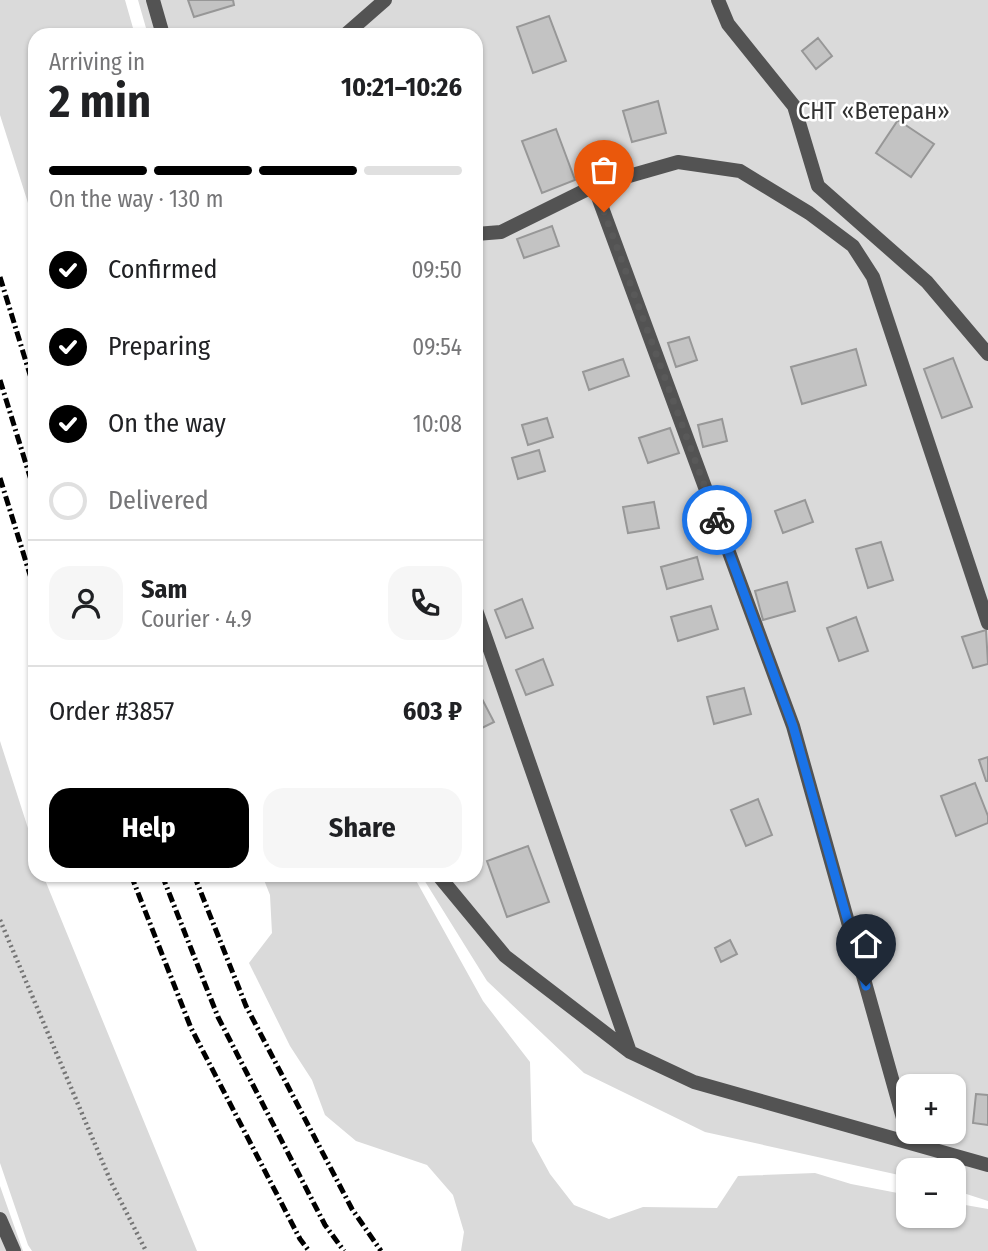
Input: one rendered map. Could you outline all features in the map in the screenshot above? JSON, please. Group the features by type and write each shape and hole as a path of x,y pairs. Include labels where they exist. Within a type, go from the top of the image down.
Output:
{"street":[{"path":"153,0 161,28"},
{"path":"353,28 385,0"},
{"path":"718,0 728,24 794,106 818,186 927,282 981,336 988,354"},
{"path":"483,233 501,232 594,186 678,162 740,171 809,213 853,246 873,277 988,623"},
{"path":"594,186 793,726 896,1093"},
{"path":"483,630 630,1052"},
{"path":"444,882 505,956 630,1052 694,1082 896,1139"},
{"path":"914,1144 988,1165"},
{"path":"0,1219 15,1251"}],"path":[{"path":"0,920 111,1182 146,1251"}],"green space":[{"path":"0,0 125,0 133,28 28,28 28,203 0,115"},
{"name":"СНТ «Ветеран»","path":"138,0 988,0 988,1201 966,1194 966,1158 896,1158 896,1174 705,1132 584,1073 487,981 425,882 483,882 483,28 146,28"},
{"path":"0,741 28,828 28,882 46,882 197,1251 32,1251 0,1163"},
{"path":"265,882 417,882 483,1001 530,1062 532,1141 550,1174 574,1205 609,1219 643,1207 717,1208 738,1176 815,1173 851,1184 896,1193 896,1228 966,1228 966,1205 988,1209 988,1251 461,1251 464,1232 453,1195 427,1165 356,1141 325,1115 312,1080 290,1046 249,963 272,933 270,895"},
{"path":"0,1186 23,1251 0,1251"}],"building":[{"path":"188,0 233,0 234,5 194,17"},
{"path":"549,16 566,61 533,73 517,27"},
{"path":"818,38 832,56 816,69 802,51"},
{"path":"658,101 666,133 632,142 623,111"},
{"path":"898,120 934,144 911,177 876,153"},
{"path":"556,129 575,180 542,193 522,141"},
{"path":"552,226 559,246 524,258 517,239"},
{"path":"689,337 697,360 676,367 668,343"},
{"path":"856,349 866,385 802,404 791,367"},
{"path":"953,358 972,407 942,418 924,369"},
{"path":"623,359 629,376 589,390 583,372"},
{"path":"547,418 553,437 528,445 522,425"},
{"path":"722,419 727,441 703,447 698,425"},
{"path":"670,428 679,453 648,463 639,438"},
{"path":"539,450 545,471 518,479 512,458"},
{"path":"805,500 813,522 783,533 775,511"},
{"path":"654,502 659,528 628,533 623,507"},
{"path":"881,542 893,580 868,588 856,549"},
{"path":"697,557 703,579 667,589 661,567"},
{"path":"787,582 795,611 763,620 755,591"},
{"path":"522,599 533,628 506,638 495,610"},
{"path":"711,606 718,629 678,641 671,617"},
{"path":"856,617 868,651 839,661 827,628"},
{"path":"986,630 988,664 973,668 962,637"},
{"path":"543,659 553,685 526,695 516,670"},
{"path":"744,688 751,714 714,724 707,697"},
{"path":"483,701 494,722 483,728"},
{"path":"988,757 988,781 986,781 979,760"},
{"path":"975,783 988,816 988,823 956,836 941,796"},
{"path":"758,799 772,835 746,846 731,810"},
{"path":"528,846 549,902 507,917 487,861"},
{"path":"730,940 737,954 721,962 715,948"},
{"path":"976,1094 988,1095 988,1125 973,1123"}],"railway":[{"path":"0,277 28,368"},
{"path":"0,380 28,470"},
{"path":"0,478 28,568"},
{"path":"134,882 191,1028 300,1239 309,1251"},
{"path":"165,882 218,1017 325,1225 344,1251"},
{"path":"197,882 246,1006 352,1209 381,1251"}],"way so far":[{"path":"604,212 717,520"}],"route":[{"path":"717,520 793,726 866,986"}]}
